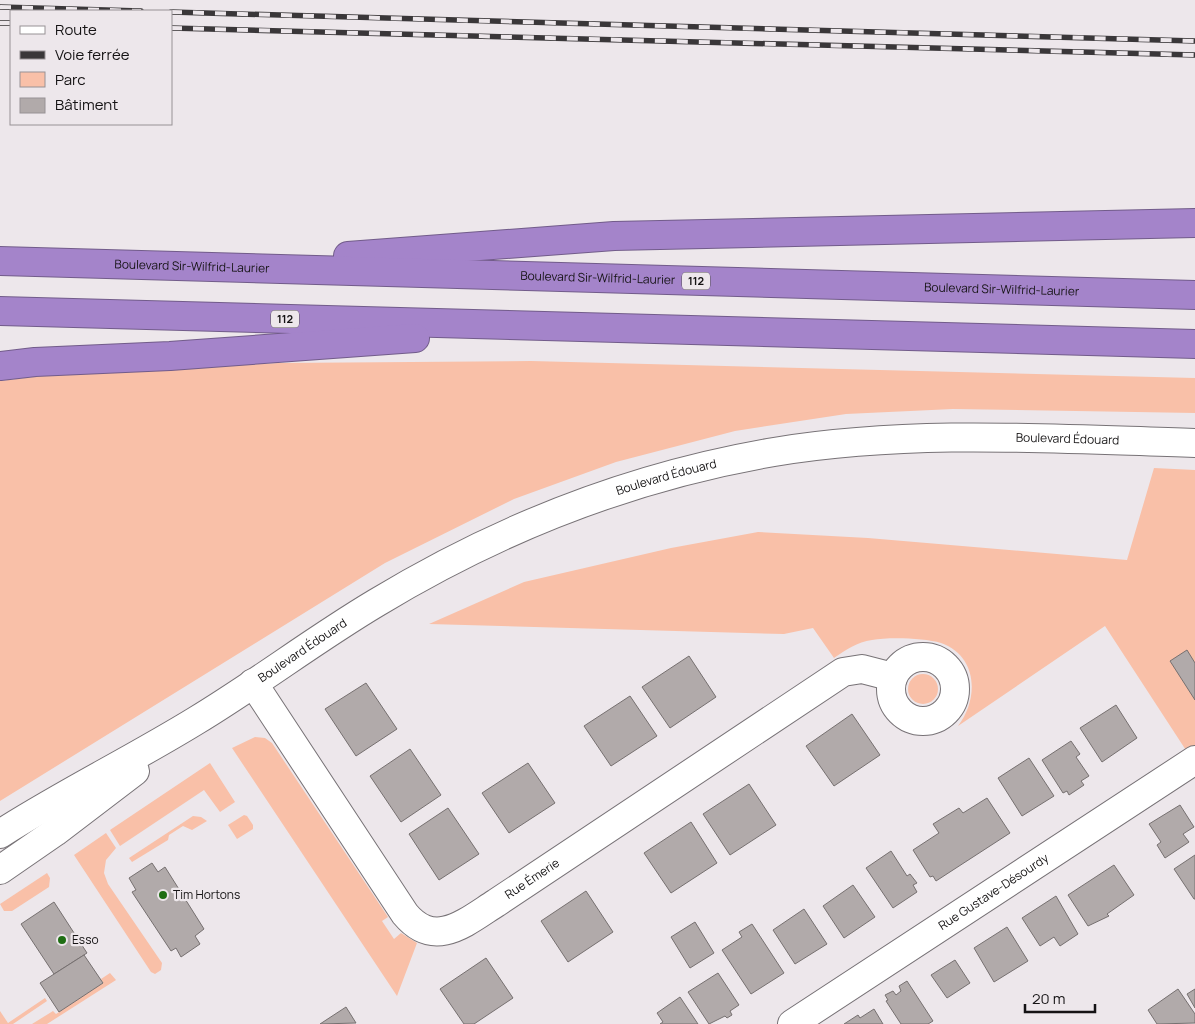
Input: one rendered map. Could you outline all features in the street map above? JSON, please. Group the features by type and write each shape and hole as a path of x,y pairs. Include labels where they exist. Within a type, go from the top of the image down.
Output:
{"highway":[{"path":"196,267 614,236 1195,223"},
{"name":"Boulevard Sir-Wilfrid-Laurier","path":"0,261 1195,295"},
{"name":"112","path":"0,311 1195,344"},
{"path":"0,366 69,360 170,356 571,327"}],"street":[{"name":"Boulevard Édouard","path":"0,834 39,809 196,720 346,621 449,561 555,513 676,474 772,453 830,444 891,439 992,437 1195,443"},
{"name":"Rue Émerie","path":"253,683 405,914 420,927 441,932 455,928 496,903 843,672 862,669 893,677"},
{"name":"Boulevard Édouard","path":"0,870 55,832 196,720"},
{"name":"Rue Gustave-Désourdy","path":"792,1024 1194,762"}],"green space":[{"path":"531,361 1195,378 1195,413 953,409 846,414 735,431 616,462 514,499 385,563 0,801 0,381 49,375 279,363"},
{"path":"1154,468 1195,470 1195,760 1193,761 1105,626 958,726 965,715 972,691 968,668 953,649 934,641 907,638 872,640 857,644 834,658 813,628 784,634 429,624 524,582 671,548 758,532 868,538 1127,560"},
{"path":"923,674 934,678 938,689 934,700 923,704 912,700 908,689 912,678"},
{"path":"255,737 265,738 272,743 388,917 382,921 394,939 401,933 417,943 397,996 232,748"},
{"path":"210,763 235,802 220,812 204,790 120,846 110,830"},
{"path":"244,815 247,816 253,825 253,829 237,839 228,825"},
{"path":"193,816 201,817 207,821 192,830 183,826 169,835 168,840 132,862 129,858"},
{"path":"106,833 116,848 106,860 104,873 108,884 162,963 161,970 155,974 151,972 74,855"},
{"path":"47,873 50,878 49,887 12,911 4,911 0,904"},
{"path":"110,973 116,980 47,1024 32,1024 53,1011 56,1014 103,983 101,979"},
{"path":"45,998 47,1001 13,1024 0,1024 0,1011 8,1023"}],"building":[{"path":"1187,650 1195,663 1195,700 1170,661"},
{"path":"689,656 716,697 670,728 642,687"},
{"path":"366,683 397,729 356,756 325,709"},
{"path":"630,696 657,736 611,766 584,726"},
{"path":"1116,705 1137,738 1102,762 1080,728"},
{"path":"852,714 880,755 834,786 806,746"},
{"path":"1071,741 1080,754 1076,757 1089,776 1081,781 1084,785 1069,795 1067,791 1063,793 1042,760"},
{"path":"410,749 441,795 401,822 370,776"},
{"path":"1029,758 1054,796 1022,816 998,778"},
{"path":"528,763 555,803 509,833 482,793"},
{"path":"749,784 776,825 730,855 703,814"},
{"path":"987,798 1010,833 936,881 933,876 930,877 913,850 939,833 933,824 959,808 963,813"},
{"path":"1180,805 1194,827 1183,834 1189,842 1165,858 1157,845 1161,842 1149,824"},
{"path":"448,808 479,854 439,880 409,834"},
{"path":"691,822 717,863 671,893 644,853"},
{"path":"891,851 907,876 910,874 917,883 913,885 917,892 893,908 866,868"},
{"path":"1195,855 1195,899 1194,899 1174,869"},
{"path":"152,863 158,872 165,867 204,929 195,936 200,944 181,957 176,948 171,951 132,892 136,890 129,878"},
{"path":"1114,865 1134,895 1107,914 1109,916 1088,926 1068,895"},
{"path":"853,885 875,917 844,938 823,906"},
{"path":"586,891 613,932 568,962 541,921"},
{"path":"1056,896 1078,934 1060,946 1054,937 1040,946 1022,918"},
{"path":"54,902 87,953 54,974 21,924"},
{"path":"804,909 827,944 795,964 773,930"},
{"path":"695,922 714,953 690,968 671,937"},
{"path":"752,924 784,973 751,994 722,950 742,937 739,932"},
{"path":"1007,927 1028,961 994,982 974,948"},
{"path":"84,955 103,983 59,1012 40,983"},
{"path":"486,958 513,998 474,1024 464,1024 440,989"},
{"path":"955,960 970,983 947,998 931,975"},
{"path":"718,973 739,1005 730,1011 732,1015 727,1018 725,1016 709,1024 688,992"},
{"path":"907,981 933,1021 928,1024 901,1024 886,1001 888,1000 885,995 893,991 896,995 901,991 899,986"},
{"path":"1178,989 1195,1014 1195,1023 1157,1024 1148,1010"},
{"path":"1195,989 1195,1008 1187,994"},
{"path":"680,997 698,1024 660,1024 663,1022 657,1013"},
{"path":"346,1007 356,1023 320,1024"},
{"path":"874,1009 883,1024 844,1024 858,1015 860,1018"}],"railway":[{"path":"0,7 106,10"},
{"path":"172,12 1195,41"},
{"path":"0,23 10,23"},
{"path":"172,28 1195,55"}],"place":[{"name":"Tim Hortons","path":"163,895"},
{"name":"Esso","path":"62,940"}]}
